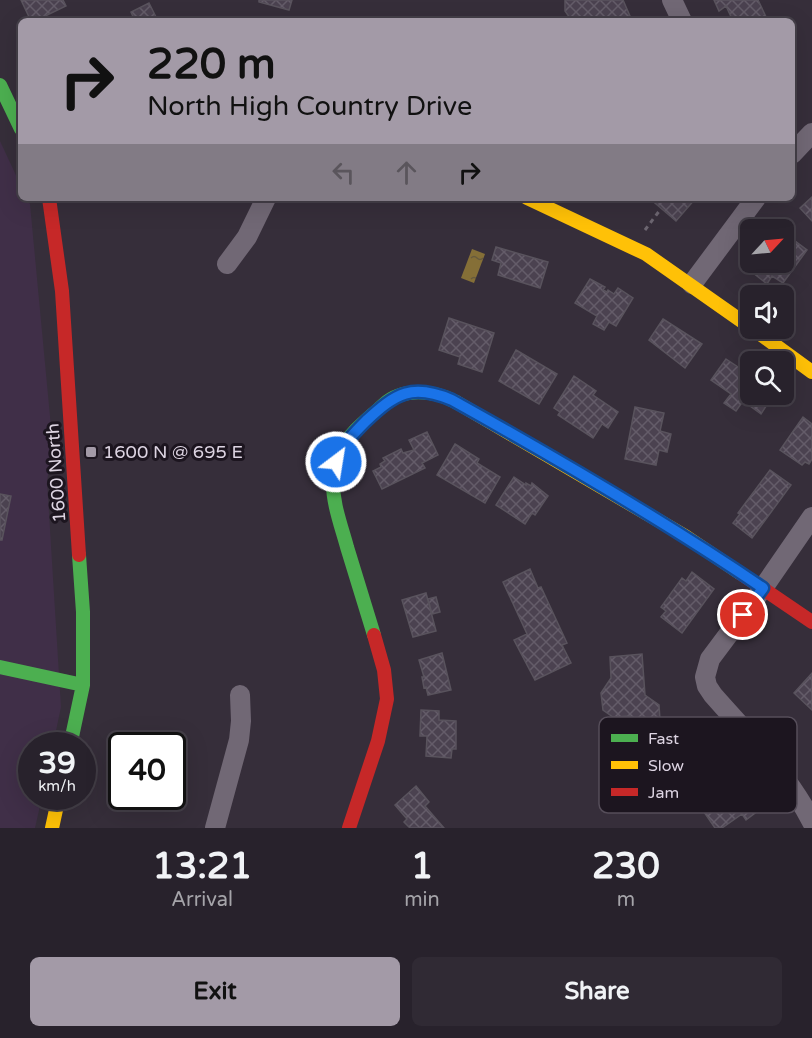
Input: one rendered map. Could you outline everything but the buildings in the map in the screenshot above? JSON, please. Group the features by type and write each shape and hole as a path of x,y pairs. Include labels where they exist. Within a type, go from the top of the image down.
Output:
{"street":[{"path":"672,0 681,18"},
{"path":"0,85 18,123"},
{"path":"795,151 812,133"},
{"name":"1600 North","path":"49,201 63,303 83,612 83,685 73,732"},
{"path":"227,264 247,237 265,201"},
{"path":"533,201 646,254 740,320"},
{"path":"692,285 754,201"},
{"path":"766,339 812,372"},
{"path":"349,828 378,741 387,699 384,670 337,512 333,482 341,449 355,431 386,402 407,393 420,392 437,394 452,400 685,536 812,622"},
{"path":"733,717 707,686 706,670 710,659 812,517"},
{"path":"0,667 83,685"},
{"path":"215,828 239,740 242,721 240,694"},
{"path":"797,796 812,822"},
{"path":"52,828 56,810"}],"path":[{"path":"644,231 660,210"}],"shaded area":[{"path":"0,141 18,180 18,201 28,201 30,204 53,448 47,481 61,707 56,732 18,732 18,810 39,810 35,828 0,828"}],"water":[{"path":"472,249 485,254 474,283 461,278"}],"traffic: fast":[{"path":"0,85 18,123"},
{"path":"374,635 335,505 333,479 338,455 345,442 360,425 383,405 399,395 428,393 456,402"},
{"path":"73,732 83,685 83,612 79,555"},
{"path":"0,667 83,685"}],"traffic: slow":[{"path":"533,201 646,254 740,320"},
{"path":"767,339 812,372"},
{"path":"456,402 685,536 740,573"},
{"path":"52,828 56,810"}],"traffic: jam":[{"path":"49,201 62,291 79,555"},
{"path":"740,573 812,622"},
{"path":"349,828 378,741 387,699 384,670 374,635"}],"place":[{"name":"1600 N @ 695 E","path":"91,452"}],"route":[{"path":"336,462 341,449 355,431 386,402 407,393 437,394 452,400 556,459 669,526 763,588 743,615"}]}
